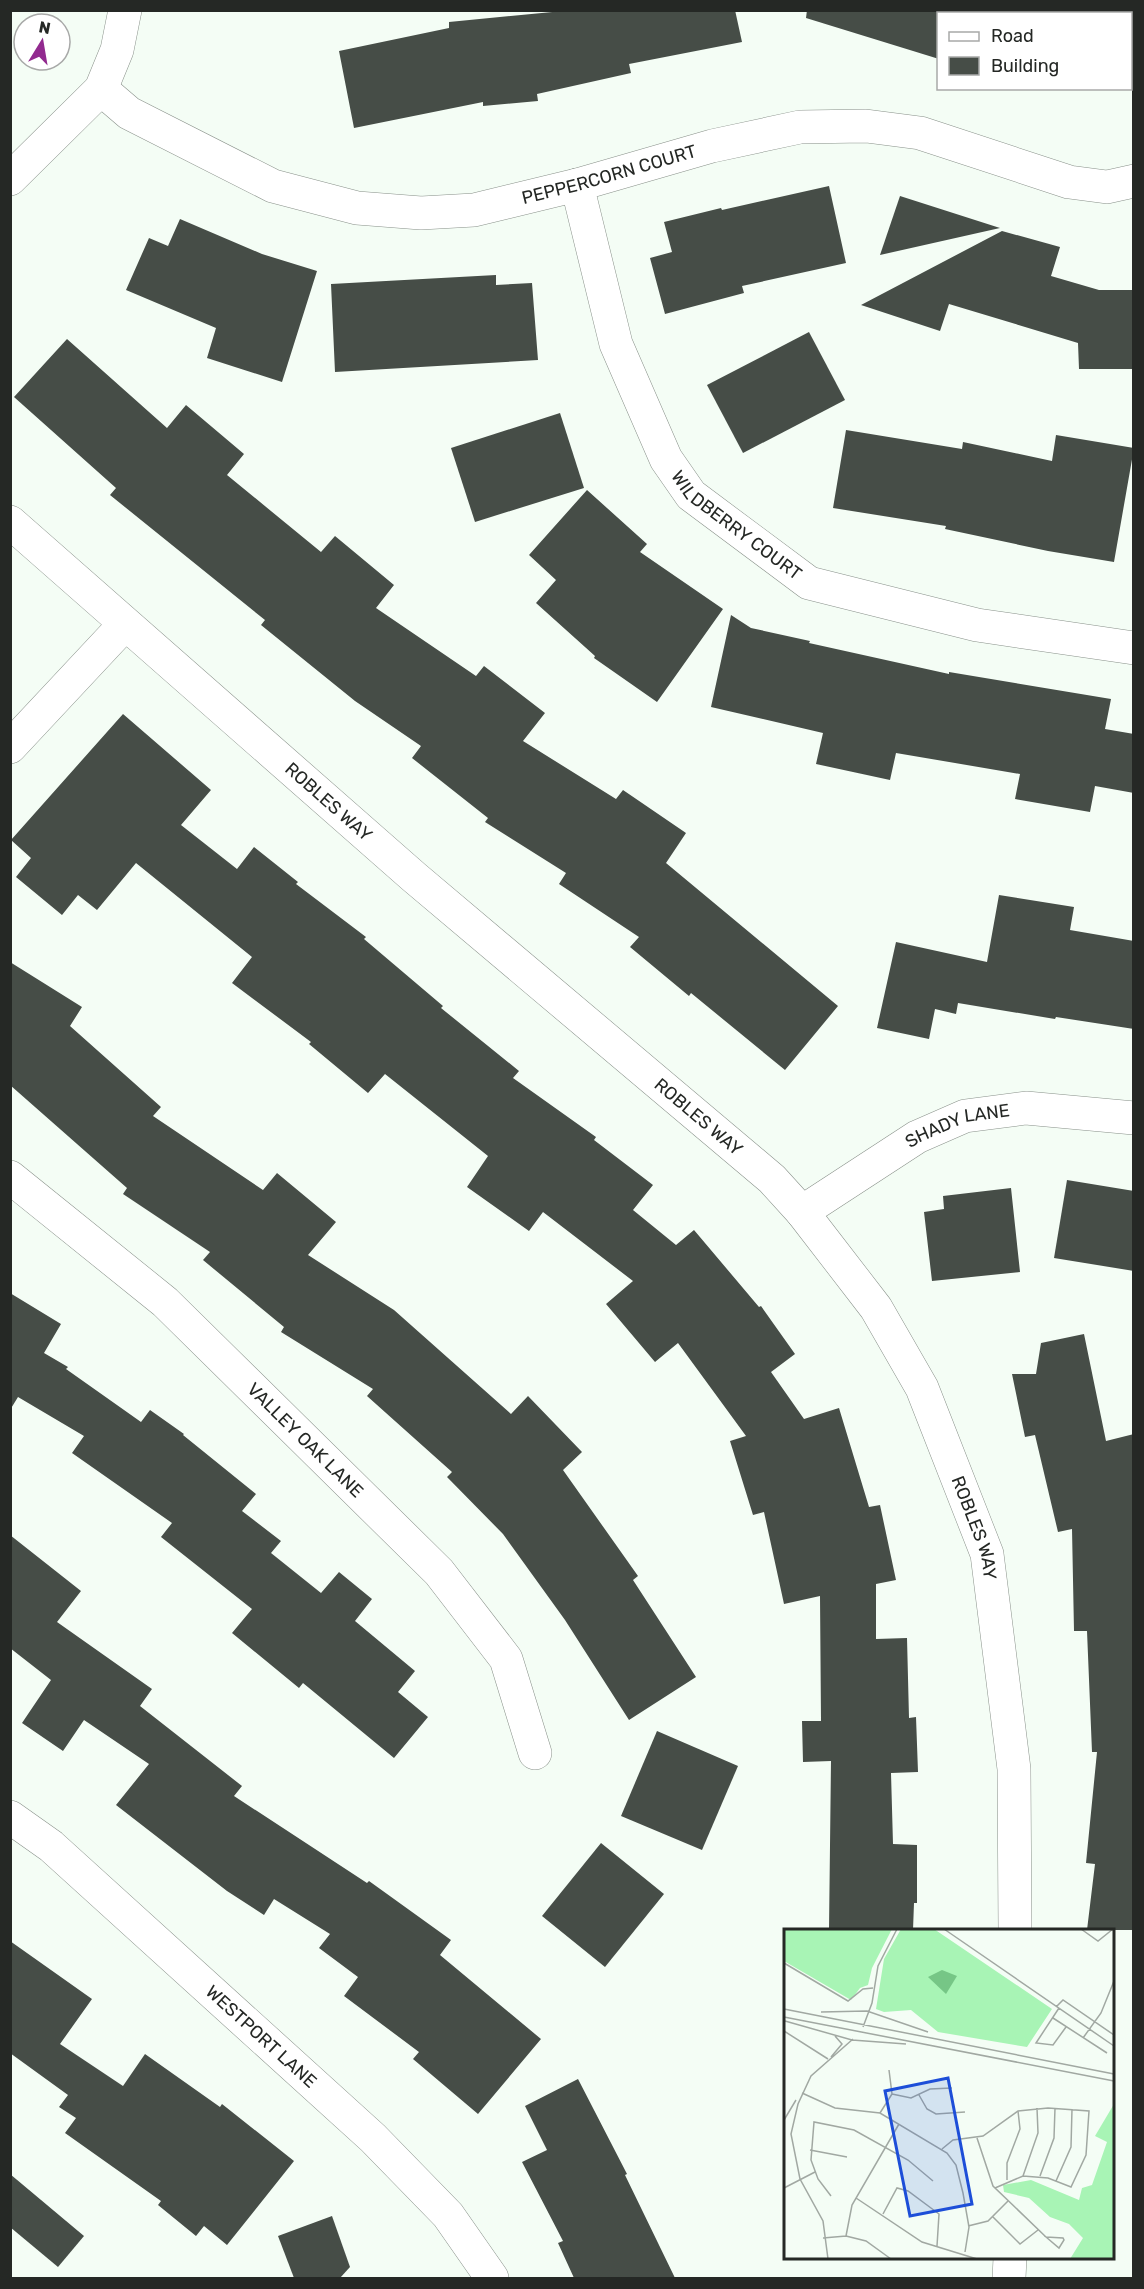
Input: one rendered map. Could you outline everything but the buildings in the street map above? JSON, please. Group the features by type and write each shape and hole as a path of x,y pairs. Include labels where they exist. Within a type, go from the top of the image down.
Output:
{"street":[{"path":"10,179 101,89 117,50 125,10"},
{"name":"PEPPERCORN COURT","path":"101,89 129,113 273,186 357,208 421,213 474,210 577,185 712,146 800,127 866,126 920,133 1068,182 1107,187 1134,181"},
{"name":"WILDBERRY COURT","path":"577,185 616,344 666,459 691,495 809,583 977,625 1134,648"},
{"name":"ROBLES WAY","path":"10,522 414,877 772,1179 802,1212 876,1308 922,1388 987,1554 1014,1769 1015,1929"},
{"path":"10,747 125,624"},
{"name":"SHADY LANE","path":"802,1212 917,1137 965,1116 1026,1108 1134,1118"},
{"name":"VALLEY OAK LANE","path":"10,1177 165,1302 440,1572 506,1659 535,1754"},
{"name":"WESTPORT LANE","path":"10,1817 51,1846 373,2138 448,2216 492,2278"},
{"path":"1009,2278 1010,2259"}]}
